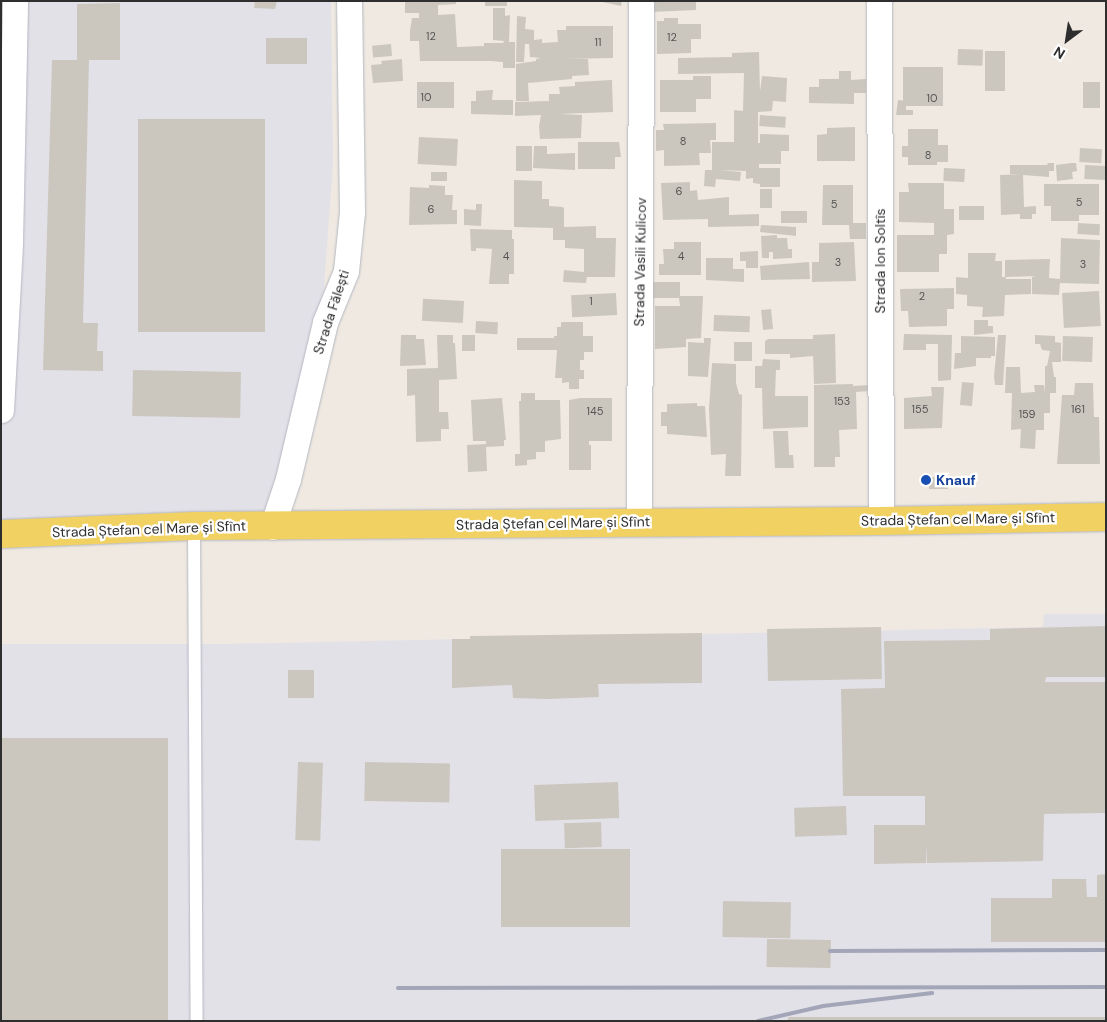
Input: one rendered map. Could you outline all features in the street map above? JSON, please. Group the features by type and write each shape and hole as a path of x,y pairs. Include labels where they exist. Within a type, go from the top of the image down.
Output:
{"main road":[{"name":"Strada Ștefan cel Mare și Sfînt","path":"1,534 194,526 272,527 881,521 1106,517"}],"street":[{"path":"1,410 10,242 15,1"},
{"name":"Strada Fălești","path":"272,527 288,479 325,322 346,271 352,212 349,1"},
{"name":"Strada Vasili Kulicov","path":"640,522 641,1"},
{"name":"Strada Ion Soltîs","path":"879,1 881,521"}],"lane":[{"path":"194,526 197,1021"}],"shaded area":[{"path":"15,1 331,1 333,164 324,287 272,527 1,534 1,357"},
{"path":"1044,614 1106,614 1106,1021 1,1021 1,644 224,644 1043,627"}],"building":[{"path":"255,1 277,1 275,9 254,8"},
{"path":"405,1 456,1 456,4 438,5 438,15 455,14 457,47 484,46 484,43 503,43 504,41 493,40 493,8 505,8 505,16 510,15 509,42 515,42 515,68 503,68 503,62 491,61 420,61 419,41 410,41 412,18 419,18 419,13 405,13"},
{"path":"485,1 507,1 507,6 485,6"},
{"path":"598,1 622,1 621,6"},
{"path":"651,1 696,1 696,10 652,12"},
{"path":"120,3 120,60 89,60 83,323 98,323 97,351 103,351 103,371 43,370 52,60 77,60 77,4"},
{"path":"517,16 526,17 525,29 534,30 534,40 542,39 542,43 558,42 557,30 566,30 566,26 613,26 613,58 566,59 588,59 589,75 572,76 572,79 528,83 529,101 516,101 516,64 536,61 536,59 541,58 530,57 529,44 525,44 524,62 516,62"},
{"path":"664,18 678,18 678,24 701,24 701,39 691,39 691,53 657,54 657,21 664,21"},
{"path":"266,38 307,38 307,64 266,64"},
{"path":"391,44 392,56 373,58 372,46"},
{"path":"958,49 983,50 982,66 957,65"},
{"path":"985,51 1005,51 1005,91 985,91"},
{"path":"759,52 760,92 762,76 787,78 786,102 773,101 772,111 758,112 758,143 760,143 760,134 789,135 789,151 781,151 781,164 759,164 759,168 780,168 780,187 760,187 760,184 753,183 753,178 746,179 746,171 719,170 741,172 740,181 716,179 715,187 704,186 705,170 712,170 712,142 734,142 734,110 743,111 744,73 678,74 678,58 732,57 732,53"},
{"path":"402,59 403,81 373,83 371,65 382,64 381,61"},
{"path":"903,67 943,67 943,106 903,106"},
{"path":"839,71 851,71 851,80 866,79 866,93 854,93 854,104 809,103 809,87 819,87 819,79 839,79"},
{"path":"693,76 711,76 711,99 696,99 696,112 660,112 660,80 693,80"},
{"path":"612,80 613,112 560,114 582,115 581,138 540,139 539,126 541,115 515,116 515,102 549,101 549,94 560,94 559,87 575,86 575,82"},
{"path":"417,82 454,82 454,108 417,108"},
{"path":"1083,82 1100,82 1100,108 1083,108"},
{"path":"493,90 492,100 513,100 513,115 471,114 471,101 476,101 476,91"},
{"path":"898,100 906,101 906,110 913,110 913,115 896,115"},
{"path":"760,115 786,117 785,128 759,126"},
{"path":"138,119 265,119 265,332 138,332"},
{"path":"716,123 716,140 710,140 711,153 699,153 700,165 664,166 664,150 656,151 656,130 664,130 663,124"},
{"path":"855,127 855,161 817,161 817,135 827,134 827,128"},
{"path":"908,129 938,129 938,145 948,145 948,162 937,162 937,165 908,165 908,157 902,157 902,146 908,146"},
{"path":"419,137 458,139 457,166 418,164"},
{"path":"578,142 619,142 621,157 615,157 615,169 578,169"},
{"path":"516,146 532,146 532,171 516,171"},
{"path":"534,146 547,146 547,154 575,153 575,170 533,168"},
{"path":"1080,148 1102,149 1101,163 1079,162"},
{"path":"1047,163 1054,163 1054,171 1049,171 1049,177 1010,174 1010,165 1048,165"},
{"path":"1076,163 1077,171 1072,172 1073,179 1057,181 1056,165"},
{"path":"1085,165 1106,166 1105,180 1084,179"},
{"path":"944,168 965,169 964,182 943,181"},
{"path":"431,172 447,172 447,181 431,181"},
{"path":"1023,174 1024,207 1036,206 1036,214 1032,214 1032,219 1020,219 1020,214 1001,215 1000,175"},
{"path":"514,180 542,181 542,199 549,199 549,206 563,207 564,209 564,227 596,226 596,238 616,238 615,277 587,277 586,283 563,282 564,270 584,272 584,249 565,248 565,240 553,240 553,228 514,227"},
{"path":"690,182 690,191 697,190 698,200 729,197 729,215 759,214 759,226 708,227 708,219 663,220 661,183"},
{"path":"908,183 944,183 944,209 954,209 954,234 947,235 947,254 939,254 939,272 897,272 897,235 934,235 934,223 899,222 899,192 909,192"},
{"path":"1044,184 1099,184 1099,215 1079,215 1079,221 1051,221 1051,206 1044,206"},
{"path":"429,185 445,186 445,195 453,195 452,210 457,210 457,224 409,225 410,187 429,188"},
{"path":"823,185 853,185 853,223 866,223 866,239 850,239 849,225 822,225"},
{"path":"760,189 772,189 772,208 760,208"},
{"path":"476,204 482,204 481,226 464,225 464,209 476,210"},
{"path":"959,206 984,206 984,220 959,220"},
{"path":"781,211 807,211 807,223 781,223"},
{"path":"1078,223 1100,224 1099,235 1077,234"},
{"path":"761,225 796,227 796,236 760,232"},
{"path":"470,229 512,230 512,239 514,239 514,274 509,274 509,284 489,284 492,249 476,248 476,251 471,251"},
{"path":"777,235 777,238 787,238 788,249 792,249 792,258 773,259 773,252 769,252 769,258 762,258 761,236"},
{"path":"1061,238 1100,240 1099,284 1060,283 1059,295 1032,294 1032,277 1035,276 1006,277 1006,279 1031,279 1031,294 1005,295 1004,316 982,317 983,307 967,306 967,295 956,294 956,277 968,278 968,253 996,253 995,261 1002,261 1002,277 1005,277 1005,260 1050,259 1049,278 1060,279"},
{"path":"674,242 701,242 701,275 659,275 659,264 664,264 663,249 674,249"},
{"path":"854,242 856,281 812,282 812,262 819,262 819,243"},
{"path":"758,251 758,268 746,268 746,261 740,261 740,252"},
{"path":"706,258 733,258 733,269 744,269 744,282 706,280"},
{"path":"809,262 810,279 761,280 760,266"},
{"path":"652,282 680,282 680,296 703,296 701,338 686,339 686,347 655,349 655,306 680,306 679,298 652,298"},
{"path":"954,288 954,309 947,309 947,326 909,327 908,311 901,311 900,289"},
{"path":"1099,291 1101,326 1064,328 1062,293"},
{"path":"616,293 617,315 572,317 571,295"},
{"path":"423,299 464,301 463,323 422,321"},
{"path":"771,309 773,329 763,330 761,310"},
{"path":"714,315 750,316 749,332 713,331"},
{"path":"974,320 988,320 988,326 993,326 993,333 974,335"},
{"path":"476,321 498,322 497,334 475,333"},
{"path":"561,322 583,322 583,336 593,336 593,352 584,352 584,360 580,360 580,370 584,370 584,379 579,379 579,389 569,389 569,382 562,383 562,378 555,378 557,350 517,350 517,338 554,338 554,336 557,336 557,327 561,327"},
{"path":"835,334 836,383 814,384 813,356 790,358 790,354 765,354 765,341 768,339 813,339 813,335"},
{"path":"904,334 952,335 951,380 938,381 938,344 926,344 926,350 903,350"},
{"path":"401,335 416,335 416,339 424,339 426,365 400,366"},
{"path":"437,335 453,335 453,343 455,343 457,379 439,380 439,412 448,412 449,429 441,429 441,441 416,442 415,395 407,396 407,369 438,368"},
{"path":"462,335 475,335 475,351 462,351"},
{"path":"998,335 1006,335 1003,385 995,385 994,376"},
{"path":"1035,335 1055,336 1055,342 1061,343 1061,362 1052,362 1054,377 1056,377 1056,393 1050,393 1050,413 1044,413 1044,430 1036,430 1035,449 1020,448 1021,429 1011,430 1012,393 1005,393 1006,367 1020,367 1021,393 1035,392 1034,385 1044,385 1045,393 1045,366 1047,366 1050,351 1042,350 1040,344 1035,344"},
{"path":"961,336 995,337 995,356 991,356 991,358 976,358 976,366 954,369 955,353 961,353"},
{"path":"1063,336 1093,337 1092,362 1062,361"},
{"path":"704,338 711,338 708,377 688,376 688,342 704,343"},
{"path":"734,342 752,342 752,361 734,361"},
{"path":"763,359 780,360 780,370 776,370 775,396 808,396 808,427 763,429 762,388 755,388 755,366 762,366"},
{"path":"712,363 736,364 736,383 739,394 742,395 741,476 725,476 726,454 711,455 709,409"},
{"path":"133,370 241,372 240,418 132,416"},
{"path":"962,382 974,383 972,406 960,405"},
{"path":"1075,383 1093,383 1094,417 1099,417 1100,464 1057,464 1062,395 1074,395"},
{"path":"853,384 853,386 869,385 869,391 856,392 857,429 839,430 840,457 835,457 835,467 814,467 814,385"},
{"path":"931,387 944,387 942,428 904,429 904,398 932,396"},
{"path":"521,393 535,393 535,400 560,400 561,439 545,441 545,452 536,452 536,459 527,460 527,465 515,466 515,454 520,454 519,401 521,401"},
{"path":"502,398 506,440 504,440 504,446 486,447 487,471 468,472 467,445 486,444 486,441 473,441 471,400"},
{"path":"612,398 612,441 589,441 589,445 591,445 591,470 569,470 569,400"},
{"path":"697,403 697,406 705,406 707,437 667,434 667,426 661,426 661,412 667,412 667,404"},
{"path":"773,431 788,431 789,455 793,455 794,468 775,468"},
{"path":"929,477 948,477 948,489 929,489"},
{"path":"1106,626 1106,677 1046,677 1045,682 1106,682 1106,813 1044,814 1043,861 927,863 927,844 926,863 874,864 874,825 925,825 925,796 843,796 841,689 885,688 884,641 990,640 990,629"},
{"path":"881,627 882,679 768,681 767,629"},
{"path":"702,633 702,683 598,684 599,697 548,699 513,698 512,685 452,688 452,639 470,639 470,636"},
{"path":"288,670 314,670 314,698 288,698"},
{"path":"1,738 168,738 168,1021 1,1021"},
{"path":"298,762 323,763 320,841 295,840"},
{"path":"365,762 450,763 449,802 364,801"},
{"path":"618,782 619,818 535,821 534,785"},
{"path":"846,806 847,835 795,837 794,808"},
{"path":"601,822 602,847 565,848 564,823"},
{"path":"501,849 630,849 630,927 501,927"},
{"path":"1106,874 1105,942 991,942 991,898 1052,898 1052,879 1086,879 1087,897 1097,897 1097,875"},
{"path":"723,901 791,902 790,938 722,937"},
{"path":"767,939 831,940 831,968 767,967"},
{"path":"788,1017 1106,1017 1106,1021 788,1021"}],"railway":[{"path":"830,951 1106,950"},
{"path":"398,988 1106,987"},
{"path":"758,1021 823,1006 932,993"}],"place":[{"name":"Knauf","path":"926,480"}]}
